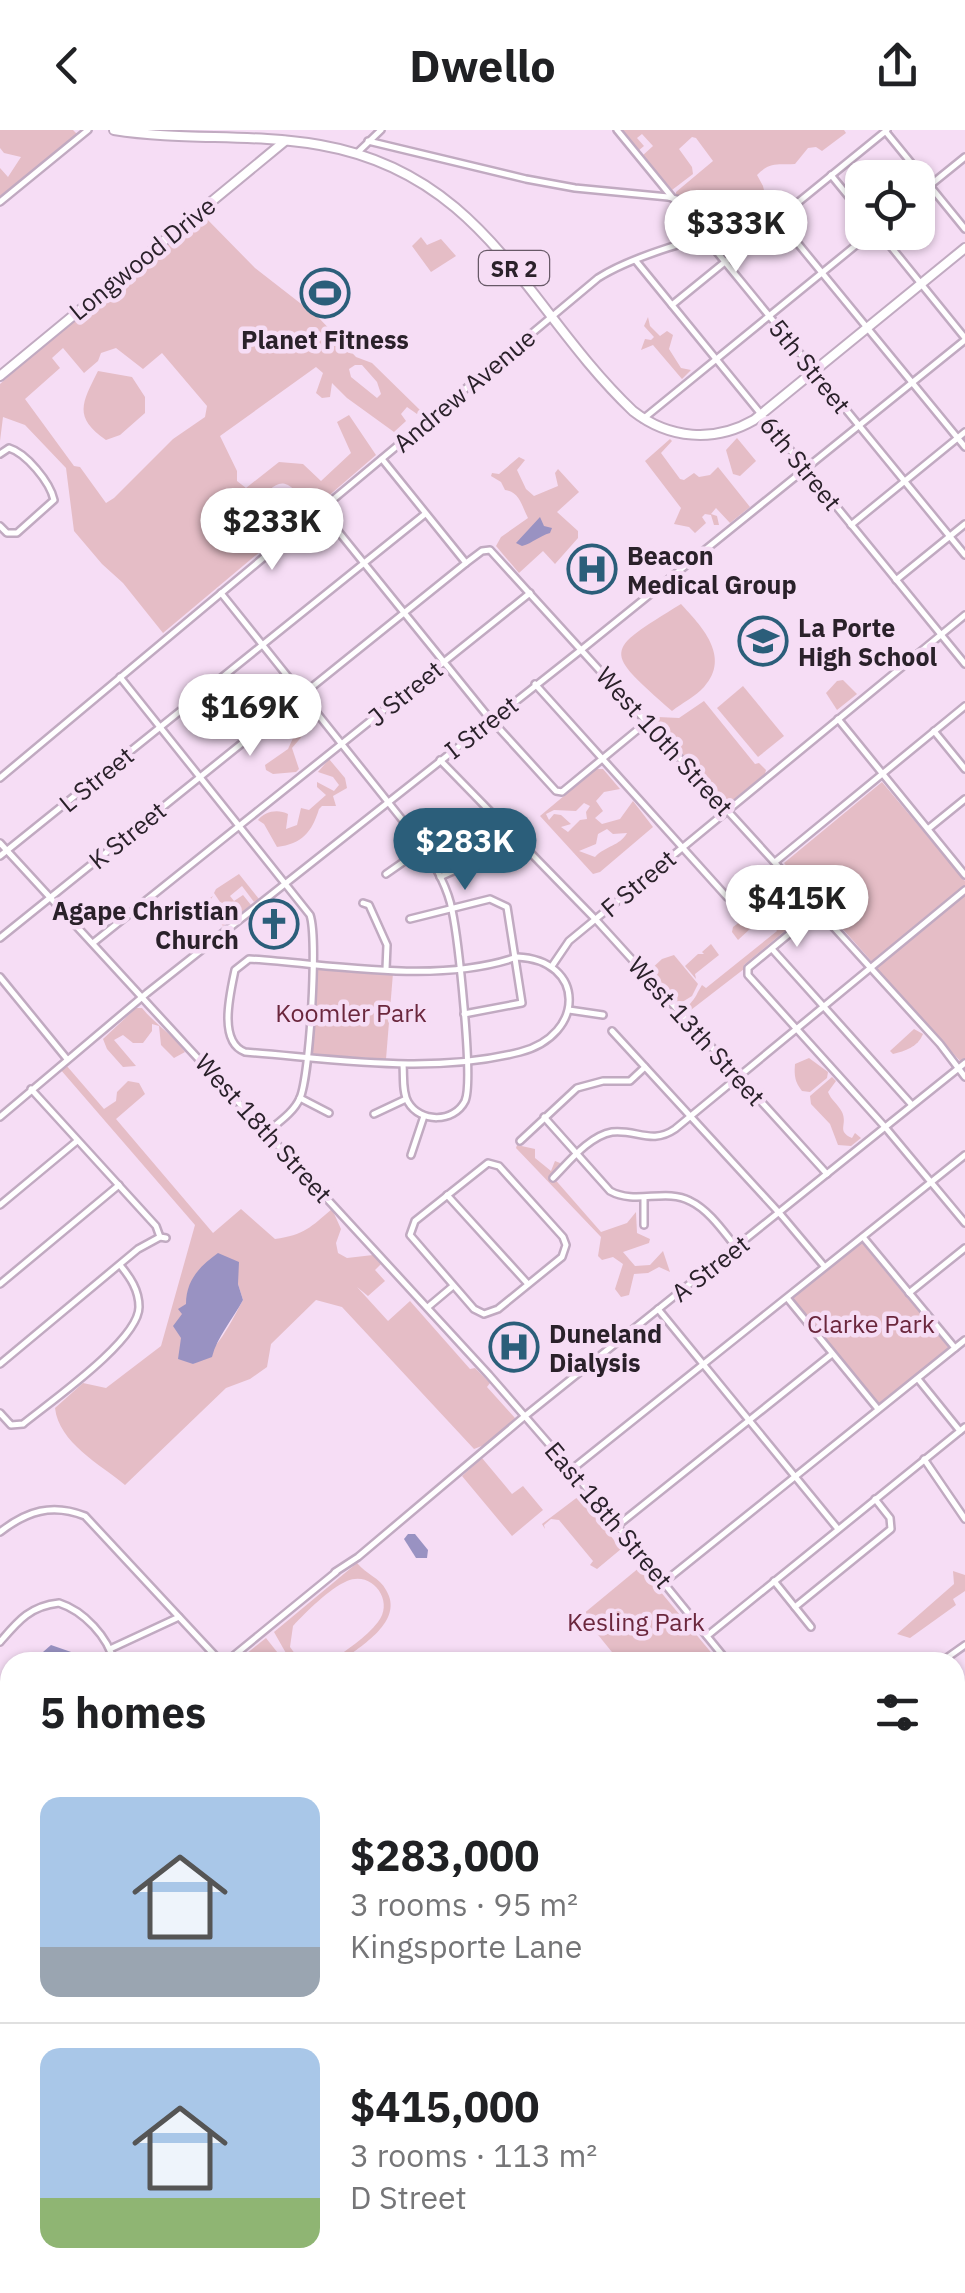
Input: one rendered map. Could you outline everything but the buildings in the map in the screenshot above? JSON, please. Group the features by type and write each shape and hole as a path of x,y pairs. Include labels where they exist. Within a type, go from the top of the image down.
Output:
{"main road":[{"name":"SR 2","path":"114,130 157,136 285,141 358,154 411,176 468,217 614,392 644,419 675,433 717,434 744,426 965,248"},
{"name":"Longwood Drive","path":"0,376 285,141"}],"street":[{"path":"0,202 88,130"},
{"path":"358,154 381,130"},
{"name":"5th Street","path":"617,130 965,555"},
{"path":"672,305 886,130 910,160"},
{"path":"368,142 526,179 674,198 766,221"},
{"path":"935,182 965,157"},
{"path":"831,175 845,192"},
{"path":"935,192 965,230"},
{"path":"777,218 965,447"},
{"name":"Andrew Avenue","path":"0,778 598,278 705,237 777,218"},
{"path":"644,419 852,250"},
{"path":"891,250 965,339"},
{"name":"6th Street","path":"636,261 965,664"},
{"name":"I Street","path":"3,1114 143,997 965,339"},
{"path":"851,525 965,432"},
{"path":"0,454 9,448 20,453 52,491 54,500 17,533 8,533 0,526"},
{"path":"382,458 466,564"},
{"path":"320,510 491,720 558,792 647,722"},
{"name":"L Street","path":"0,856 426,514"},
{"path":"896,580 965,524"},
{"name":"K Street","path":"0,938 466,564 484,550 490,550"},
{"name":"West 10th Street","path":"490,550 962,1065 965,1078"},
{"path":"220,593 424,847 452,908 467,1061 468,1092 461,1107 448,1117 424,1116 406,1099 402,1065"},
{"name":"J Street","path":"93,943 530,593"},
{"name":"F Street","path":"552,966 568,941 965,615"},
{"path":"120,676 310,915 315,938 314,963 300,1098 268,1132"},
{"path":"536,684 727,896"},
{"path":"775,862 965,706"},
{"path":"838,719 965,875"},
{"path":"934,732 965,770"},
{"name":"West 13th Street","path":"440,760 594,919 828,1174"},
{"path":"928,830 965,799"},
{"path":"386,874 452,828"},
{"name":"West 18th Street","path":"0,843 525,1416"},
{"path":"440,877 469,864"},
{"path":"553,1178 603,1135 618,1132 650,1139 661,1137 690,1117 965,890"},
{"path":"410,919 490,899 502,902 510,912 522,1002 464,1014"},
{"path":"363,902 370,906 387,944 386,970"},
{"path":"818,910 748,968 748,975 885,1126 965,1223"},
{"path":"772,949 912,1105"},
{"path":"517,957 539,960 552,966 564,981 569,1010 564,1024 544,1043 522,1052 467,1061 402,1065 240,1051 232,1043 229,1026 235,970 243,961 314,963 386,970 459,968 517,957"},
{"path":"0,976 67,1059"},
{"path":"569,1010 603,1015"},
{"path":"612,1031 824,1266"},
{"name":"A Street","path":"236,1652 962,1065"},
{"path":"520,1140 578,1088 603,1080 630,1080 645,1068"},
{"path":"0,1364 120,1264 163,1237 31,1089"},
{"path":"300,1098 329,1113"},
{"path":"374,1114 406,1099"},
{"path":"0,1104 3,1114"},
{"path":"411,1154 424,1116"},
{"path":"544,1117 610,1191 618,1195 672,1196 692,1201 736,1247"},
{"path":"0,1204 77,1141"},
{"path":"571,1470 965,1155"},
{"path":"495,1164 566,1245 562,1257 528,1284 498,1309 484,1314 474,1309 410,1235 415,1221 484,1165 495,1164"},
{"path":"0,1284 118,1186"},
{"path":"447,1194 528,1284"},
{"path":"644,1197 644,1225"},
{"path":"863,1236 955,1348"},
{"path":"909,1293 965,1248"},
{"path":"0,1413 11,1425 24,1424 131,1332 139,1306 132,1280 120,1264"},
{"path":"428,1307 453,1286"},
{"path":"787,1298 878,1409"},
{"path":"658,1309 838,1528"},
{"path":"664,1582 965,1340"},
{"path":"616,1526 832,1354"},
{"path":"706,1636 963,1429 918,1378"},
{"name":"East 18th Street","path":"525,1416 720,1652"},
{"path":"924,1459 965,1519"},
{"path":"795,1607 891,1529 890,1518 876,1499"},
{"path":"0,1532 23,1515 42,1510 60,1509 84,1516 214,1652"},
{"path":"774,1581 811,1627"},
{"path":"0,1642 33,1608 59,1602 86,1619 111,1652"},
{"path":"110,1649 178,1617"}],"green space":[{"path":"0,130 73,130 78,135 0,196 0,168 8,177 21,157 4,153 0,148"},
{"path":"619,130 846,133 822,151 808,148 795,164 770,166 757,175 768,208 759,214 676,196 713,161 696,138 692,137 679,149 693,174 672,190 642,156 653,146 642,134 637,138 644,146 638,151"},
{"path":"203,215 255,268 318,317 356,357 372,363 421,411 417,414 407,407 401,414 406,421 394,432 332,383 330,397 322,398 316,393 323,373 316,367 220,436 237,471 237,481 246,488 279,462 303,464 321,481 351,453 337,422 349,415 376,455 311,511 291,487 283,484 245,503 274,540 163,633 74,531 66,468 25,425 3,417 0,441 0,384 106,290","holes":["63,348 84,373 101,353 116,348 143,369 162,353 207,406 205,417 173,439 106,503 25,399 60,368 52,358","362,365 377,382 381,394 377,398 351,377 349,369"]},
{"path":"421,237 427,245 441,239 456,256 431,272 412,246"},
{"path":"648,317 650,326 660,336 667,331 673,335 669,349 681,368 691,370 682,379 653,345 641,350 645,339 654,337 644,326"},
{"path":"98,371 132,377 145,397 145,413 120,435 106,440 89,424 84,409"},
{"path":"737,438 756,461 740,476 733,474 726,450"},
{"path":"670,439 661,453 680,479 694,473 699,477 710,475 718,467 750,507 730,523 716,508 711,514 717,516 719,525 714,525 711,515 705,514 702,517 706,523 695,533 689,527 674,524 681,508 645,461"},
{"path":"519,457 525,460 517,470 534,496 558,486 558,469 579,492 557,512 578,531 578,538 555,564 543,551 519,573 496,546 501,537 528,518 517,497 491,476"},
{"path":"681,604 710,642 715,664 704,687 672,711 633,675 621,653 637,632"},
{"path":"843,680 857,694 837,710 826,693"},
{"path":"743,686 784,736 758,757 717,708"},
{"path":"704,701 755,764 766,770 728,804 652,722 658,717 679,718"},
{"path":"304,734 292,748 299,769 296,772 273,774 266,770 265,765 288,749 294,736"},
{"path":"329,759 345,778 347,788 333,796 336,806 319,809 305,836 277,847 258,820 268,813 280,812 288,814 286,829 297,825 301,808 309,810 326,795 317,782 334,791 339,785 333,777 318,772"},
{"path":"596,769 603,769 620,789 604,792 596,801 603,811 595,818 602,824 620,819 633,801 653,827 593,874 540,816","holes":["584,803 590,806 587,819 580,820 568,832 561,827 571,824 561,815 554,814 549,820 546,814 554,810 576,811","607,829 613,834 627,833 595,857 579,851 596,844 598,834"]},
{"path":"882,782 965,881 965,887 873,963 784,863"},
{"path":"773,869 786,882 763,897 759,893 744,905 745,911 738,911 737,904 755,889 754,877 762,870"},
{"path":"239,874 259,899 254,902 242,886 230,896 234,901 243,895 251,905 223,926 204,902 213,896 209,902 223,915 224,908 214,893"},
{"path":"789,886 811,909 687,1013 685,1009 702,985 706,988 777,931 765,915 738,940 732,932 733,927"},
{"path":"965,894 965,1059 960,1061 876,968"},
{"path":"711,944 719,955 695,974 696,979 685,966 698,954 704,954"},
{"path":"674,955 698,984 692,996 679,1004 649,971 662,959"},
{"name":"Koomler Park","path":"317,968 393,973 386,1059 311,1054"},
{"path":"136,1008 142,1008 185,1052 174,1058 161,1045 159,1026 152,1024 143,1043 133,1043 123,1035 114,1040 136,1066 123,1067 103,1039"},
{"path":"914,1029 923,1034 918,1042 893,1054 890,1051"},
{"path":"809,1058 828,1072 827,1078 810,1092 802,1091 795,1072 795,1064"},
{"path":"66,1065 104,1109 116,1101 117,1092 128,1081 139,1083 145,1094 116,1119 213,1233 241,1209 275,1239 285,1237 306,1229 332,1209 341,1229 336,1243 338,1253 347,1258 373,1255 381,1264 375,1270 385,1281 368,1296 357,1287 388,1321 410,1301 470,1369 475,1368 490,1383 487,1387 515,1418 512,1422 487,1444 474,1449 342,1307 316,1300 271,1344 267,1367 226,1388 125,1485 93,1461 64,1432 55,1408 83,1383 106,1388 161,1346 195,1225 60,1069","holes":["238,1284 243,1300 216,1345 193,1364 181,1336 186,1305"]},
{"path":"832,1077 836,1081 828,1092 842,1112 843,1130 852,1138 855,1133 861,1138 851,1146 838,1145 830,1124 811,1104 810,1096"},
{"path":"517,1145 535,1149 535,1158 551,1171 555,1161 562,1165 552,1176 601,1232 627,1223 636,1212 637,1233 650,1239 649,1243 623,1252 635,1266 650,1265 663,1251 670,1272 659,1267 634,1274 629,1295 621,1297 615,1289 623,1264 613,1257 602,1260 598,1256 601,1237"},
{"name":"Clarke Park","path":"861,1242 949,1348 879,1404 792,1298"},
{"path":"482,1458 512,1494 523,1486 543,1510 512,1536 462,1476"},
{"path":"579,1496 621,1549 597,1569 590,1565 593,1561 559,1520 551,1519 545,1529 542,1524"},
{"path":"357,1563 380,1582 390,1601 390,1612 378,1632 353,1652 343,1652 368,1633 383,1614 382,1597 365,1580 347,1581 311,1607 293,1626 290,1647 294,1652 285,1652 274,1632"},
{"name":"Kesling Park","path":"640,1567 711,1652 612,1652 582,1615"},
{"path":"953,1571 965,1575 965,1591 953,1599 956,1605 910,1638 897,1634 954,1584"},
{"path":"266,1638 277,1652 248,1652"}],"shaded area":[{"path":"540,517 544,526 552,528 550,533 522,546 516,543"},
{"path":"218,1253 239,1262 238,1284 243,1300 212,1357 193,1364 178,1359 181,1338 173,1326 182,1314 178,1309 186,1304 195,1274"},
{"path":"415,1534 428,1550 427,1558 416,1558 404,1539"},
{"path":"51,1645 71,1652 43,1652"}],"place":[{"name":"Planet Fitness","path":"325,293"},
{"name":"Beacon Medical Group","path":"592,569"},
{"name":"La Porte High School","path":"763,641"},
{"name":"Agape Christian Church","path":"274,924"},
{"name":"Duneland Dialysis","path":"514,1347"}]}
